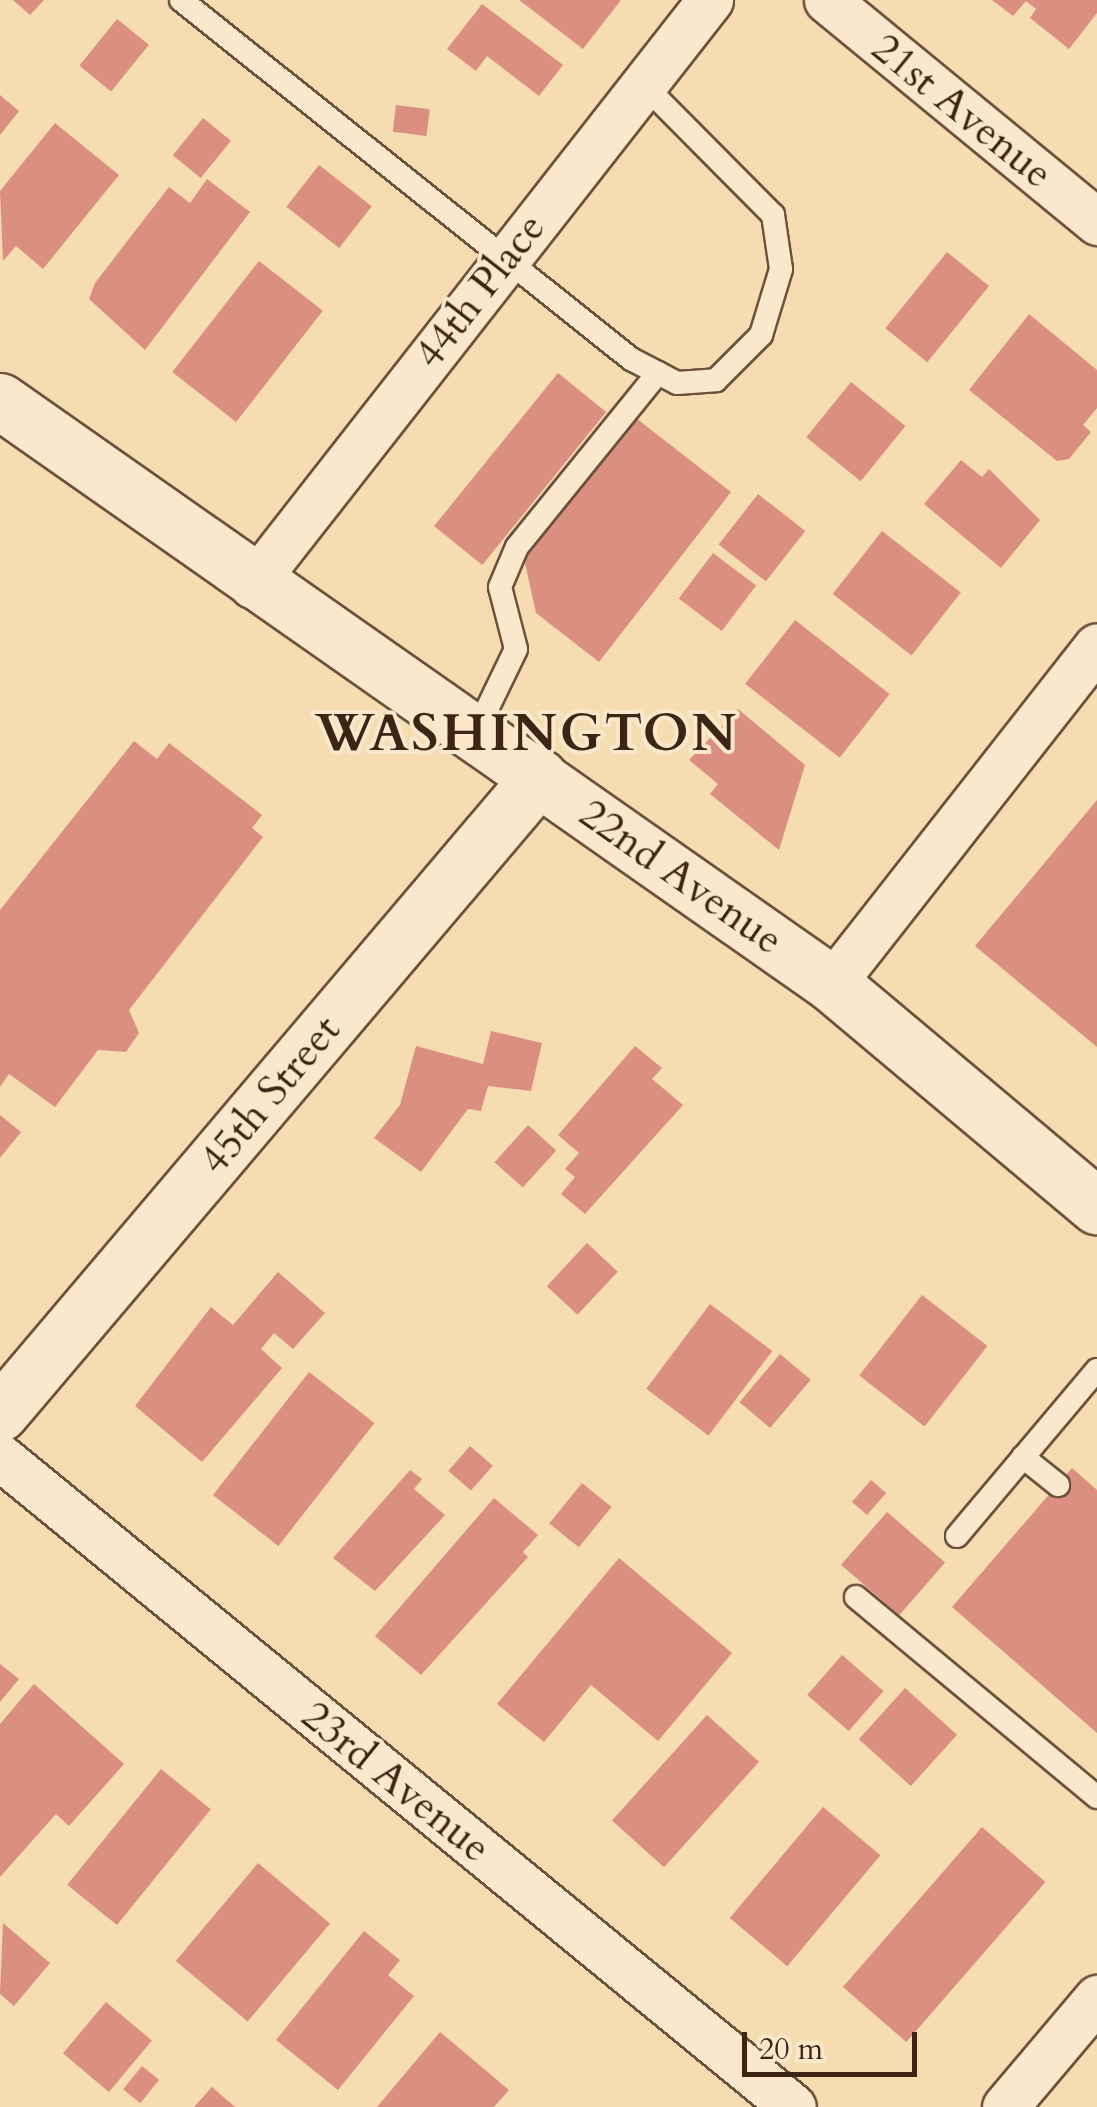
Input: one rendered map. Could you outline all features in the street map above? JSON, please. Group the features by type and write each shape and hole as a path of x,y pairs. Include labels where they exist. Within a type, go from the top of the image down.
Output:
{"street":[{"name":"44th Place","path":"252,585 710,0"},
{"name":"21st Avenue","path":"827,0 1097,222"},
{"name":"22nd Avenue","path":"0,402 252,585 539,777 832,984 1097,1206"},
{"path":"832,984 1097,646"},
{"name":"45th Street","path":"0,1413 539,777"},
{"name":"23rd Avenue","path":"0,1457 793,2107"},
{"path":"1005,2107 1097,1998"}],"lane":[{"path":"181,0 658,373 677,383 716,380 761,336 781,269 774,215 644,84"},
{"path":"475,734 516,648 500,587 517,547 658,373"},
{"path":"957,1536 1097,1370"},
{"path":"1024,1457 1058,1486"},
{"path":"856,1596 1097,1797"}],"building":[{"path":"13,0 44,0 30,15"},
{"path":"519,0 621,0 583,49"},
{"path":"992,0 1097,0 1097,13 1069,49 1030,18 1036,9 1026,1 1013,16"},
{"path":"482,4 563,65 539,96 487,56 476,71 447,49"},
{"path":"117,19 149,45 111,91 79,66"},
{"path":"0,95 19,111 0,135"},
{"path":"396,105 430,109 426,136 393,132"},
{"path":"203,118 231,141 201,178 173,155"},
{"path":"55,123 119,175 43,269 16,246 3,261 0,191"},
{"path":"319,165 372,206 339,248 286,207"},
{"path":"207,179 250,212 145,350 89,299 95,283 169,187 190,203"},
{"path":"947,252 989,286 927,362 885,328"},
{"path":"259,261 323,311 236,422 172,372"},
{"path":"1029,314 1097,370 1097,408 1083,425 1091,432 1069,459 1057,461 969,390"},
{"path":"558,373 606,412 482,565 434,526"},
{"path":"851,382 905,426 861,481 806,437"},
{"path":"632,415 731,492 599,662 536,613 523,554"},
{"path":"961,460 982,477 989,469 1040,520 1001,568 924,504"},
{"path":"758,494 805,531 766,581 719,544"},
{"path":"882,531 961,593 912,656 833,594"},
{"path":"713,553 756,585 722,631 679,599"},
{"path":"795,620 890,694 840,758 745,684"},
{"path":"738,709 805,765 779,850 710,794 718,784 689,760"},
{"path":"134,741 157,759 169,743 262,815 252,828 263,837 129,1010 139,1033 126,1052 98,1050 55,1107 9,1074 0,1087 0,910"},
{"path":"1097,800 1097,1047 975,946"},
{"path":"491,1031 542,1043 531,1091 488,1086 481,1111 468,1109 421,1172 374,1138 400,1105 416,1046 483,1064"},
{"path":"635,1046 662,1068 652,1079 683,1105 585,1214 561,1194 575,1177 565,1169 579,1153 558,1135"},
{"path":"0,1115 21,1132 0,1158"},
{"path":"528,1125 556,1150 523,1188 495,1162"},
{"path":"587,1243 618,1272 577,1315 547,1286"},
{"path":"278,1272 325,1313 293,1349 274,1333 261,1349 282,1368 202,1462 135,1406 211,1307 233,1325"},
{"path":"922,1295 987,1346 925,1426 859,1375"},
{"path":"710,1304 772,1351 709,1436 646,1389"},
{"path":"780,1354 811,1380 770,1428 740,1402"},
{"path":"309,1372 374,1423 278,1546 213,1495"},
{"path":"470,1446 493,1466 471,1491 448,1471"},
{"path":"1072,1468 1097,1490 1097,1733 952,1607"},
{"path":"410,1470 422,1479 414,1489 445,1515 375,1591 333,1558"},
{"path":"871,1480 886,1493 867,1515 852,1502"},
{"path":"582,1483 612,1507 579,1547 549,1523"},
{"path":"494,1498 538,1535 523,1552 528,1557 421,1675 375,1636"},
{"path":"887,1512 945,1563 899,1615 841,1565"},
{"path":"619,1558 732,1653 658,1741 591,1685 544,1742 497,1704"},
{"path":"842,1655 884,1691 849,1731 807,1695"},
{"path":"0,1664 19,1679 0,1702"},
{"path":"34,1684 124,1764 69,1826 56,1814 0,1877 0,1724"},
{"path":"905,1688 957,1735 911,1786 859,1739"},
{"path":"707,1715 759,1762 664,1867 612,1821"},
{"path":"161,1769 211,1809 117,1925 67,1885"},
{"path":"823,1807 880,1855 787,1966 730,1918"},
{"path":"982,1827 1045,1882 906,2042 843,1987"},
{"path":"258,1863 330,1923 248,2021 176,1961"},
{"path":"3,1923 50,1963 14,2006 0,1994"},
{"path":"364,1931 400,1960 388,1975 414,1996 338,2090 276,2040"},
{"path":"106,2002 152,2041 109,2092 63,2053"},
{"path":"440,2032 509,2090 494,2107 377,2107"},
{"path":"142,2066 159,2080 140,2103 123,2089"},
{"path":"212,2087 235,2107 194,2107"}],"district":[{"name":"WASHINGTON","path":"527,735"}]}
